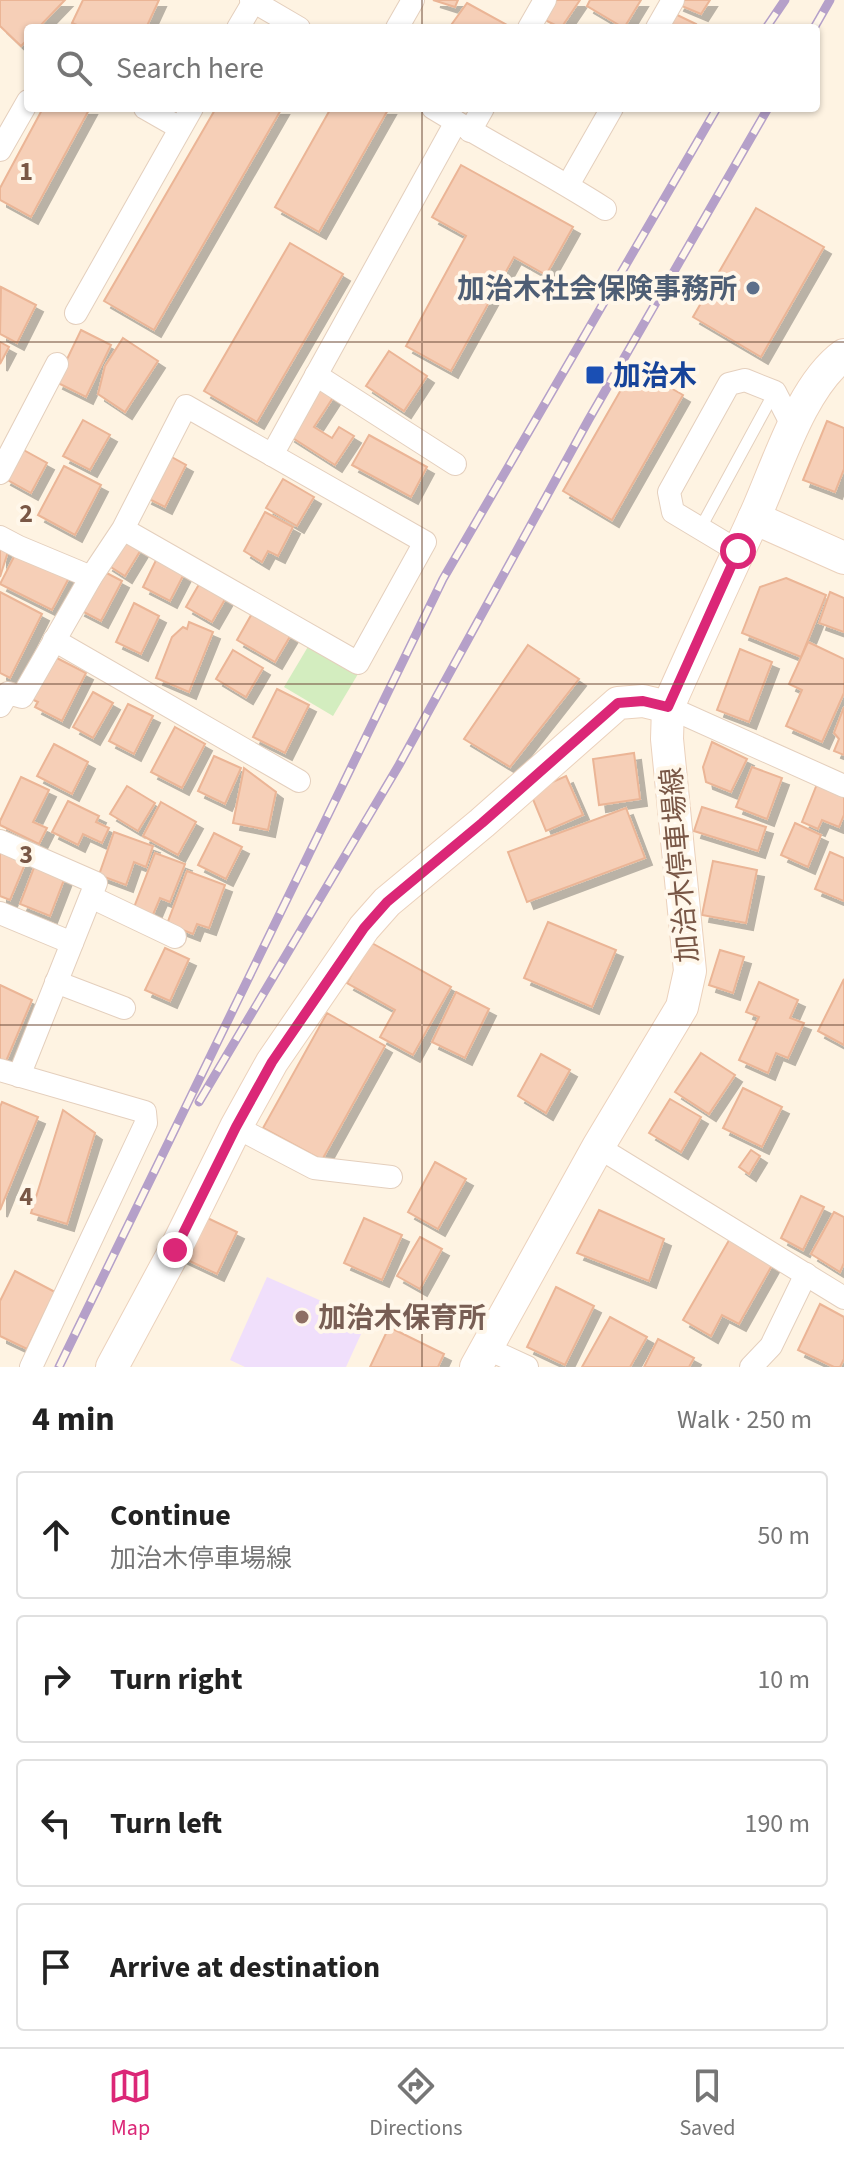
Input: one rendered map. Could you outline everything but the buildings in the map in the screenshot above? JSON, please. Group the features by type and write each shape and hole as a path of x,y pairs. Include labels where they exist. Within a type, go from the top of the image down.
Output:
{"street":[{"path":"399,24 413,0"},
{"path":"531,24 545,0"},
{"path":"659,24 673,0"},
{"path":"241,24 258,2 293,24"},
{"path":"0,150 24,108"},
{"path":"152,112 180,128"},
{"path":"76,313 190,112"},
{"path":"439,112 605,209"},
{"path":"272,455 463,127 479,112"},
{"path":"568,185 610,112"},
{"name":"加治木停車場線","path":"481,1357 598,1147 682,1007 690,971 667,739 668,707 793,427 811,393 833,363 844,355"},
{"path":"0,473 57,364"},
{"path":"316,375 455,464"},
{"path":"738,551 673,512 669,492 729,384 745,380 775,392 793,427"},
{"path":"0,705 8,693 22,697 91,577 123,529 186,406 425,542 358,663 123,529"},
{"path":"754,518 844,558"},
{"path":"0,537 91,577"},
{"path":"54,640 299,781"},
{"path":"112,1367 272,1062 364,928 387,902 618,703 643,701 668,707 844,786"},
{"path":"0,841 96,883 56,982 9,1073 145,1112 146,1123 31,1367"},
{"path":"91,897 175,937"},
{"path":"0,913 72,943"},
{"path":"56,982 124,1008"},
{"path":"236,1127 314,1168 391,1177"},
{"path":"598,1147 844,1298"},
{"path":"751,1367 771,1346 806,1274"},
{"path":"481,1357 527,1367"}],"lane":[{"path":"699,530 775,392"}],"shaded area":[{"path":"267,1277 367,1321 346,1367 245,1367 230,1360"}],"green space":[{"path":"309,645 358,674 333,716 284,687"}],"railway":[{"path":"769,24 785,0"},
{"path":"816,24 830,0"},
{"path":"59,1367 443,579 715,112"},
{"path":"199,1102 399,765 589,419 766,112"}],"place":[{"name":"加治木社会保険事務所","path":"753,288"},
{"name":"加治木","path":"595,375"},
{"name":"加治木保育所","path":"302,1317"}],"route":[{"path":"175,1250 272,1062 364,928 387,902 618,703 643,701 668,707 738,551"}]}
